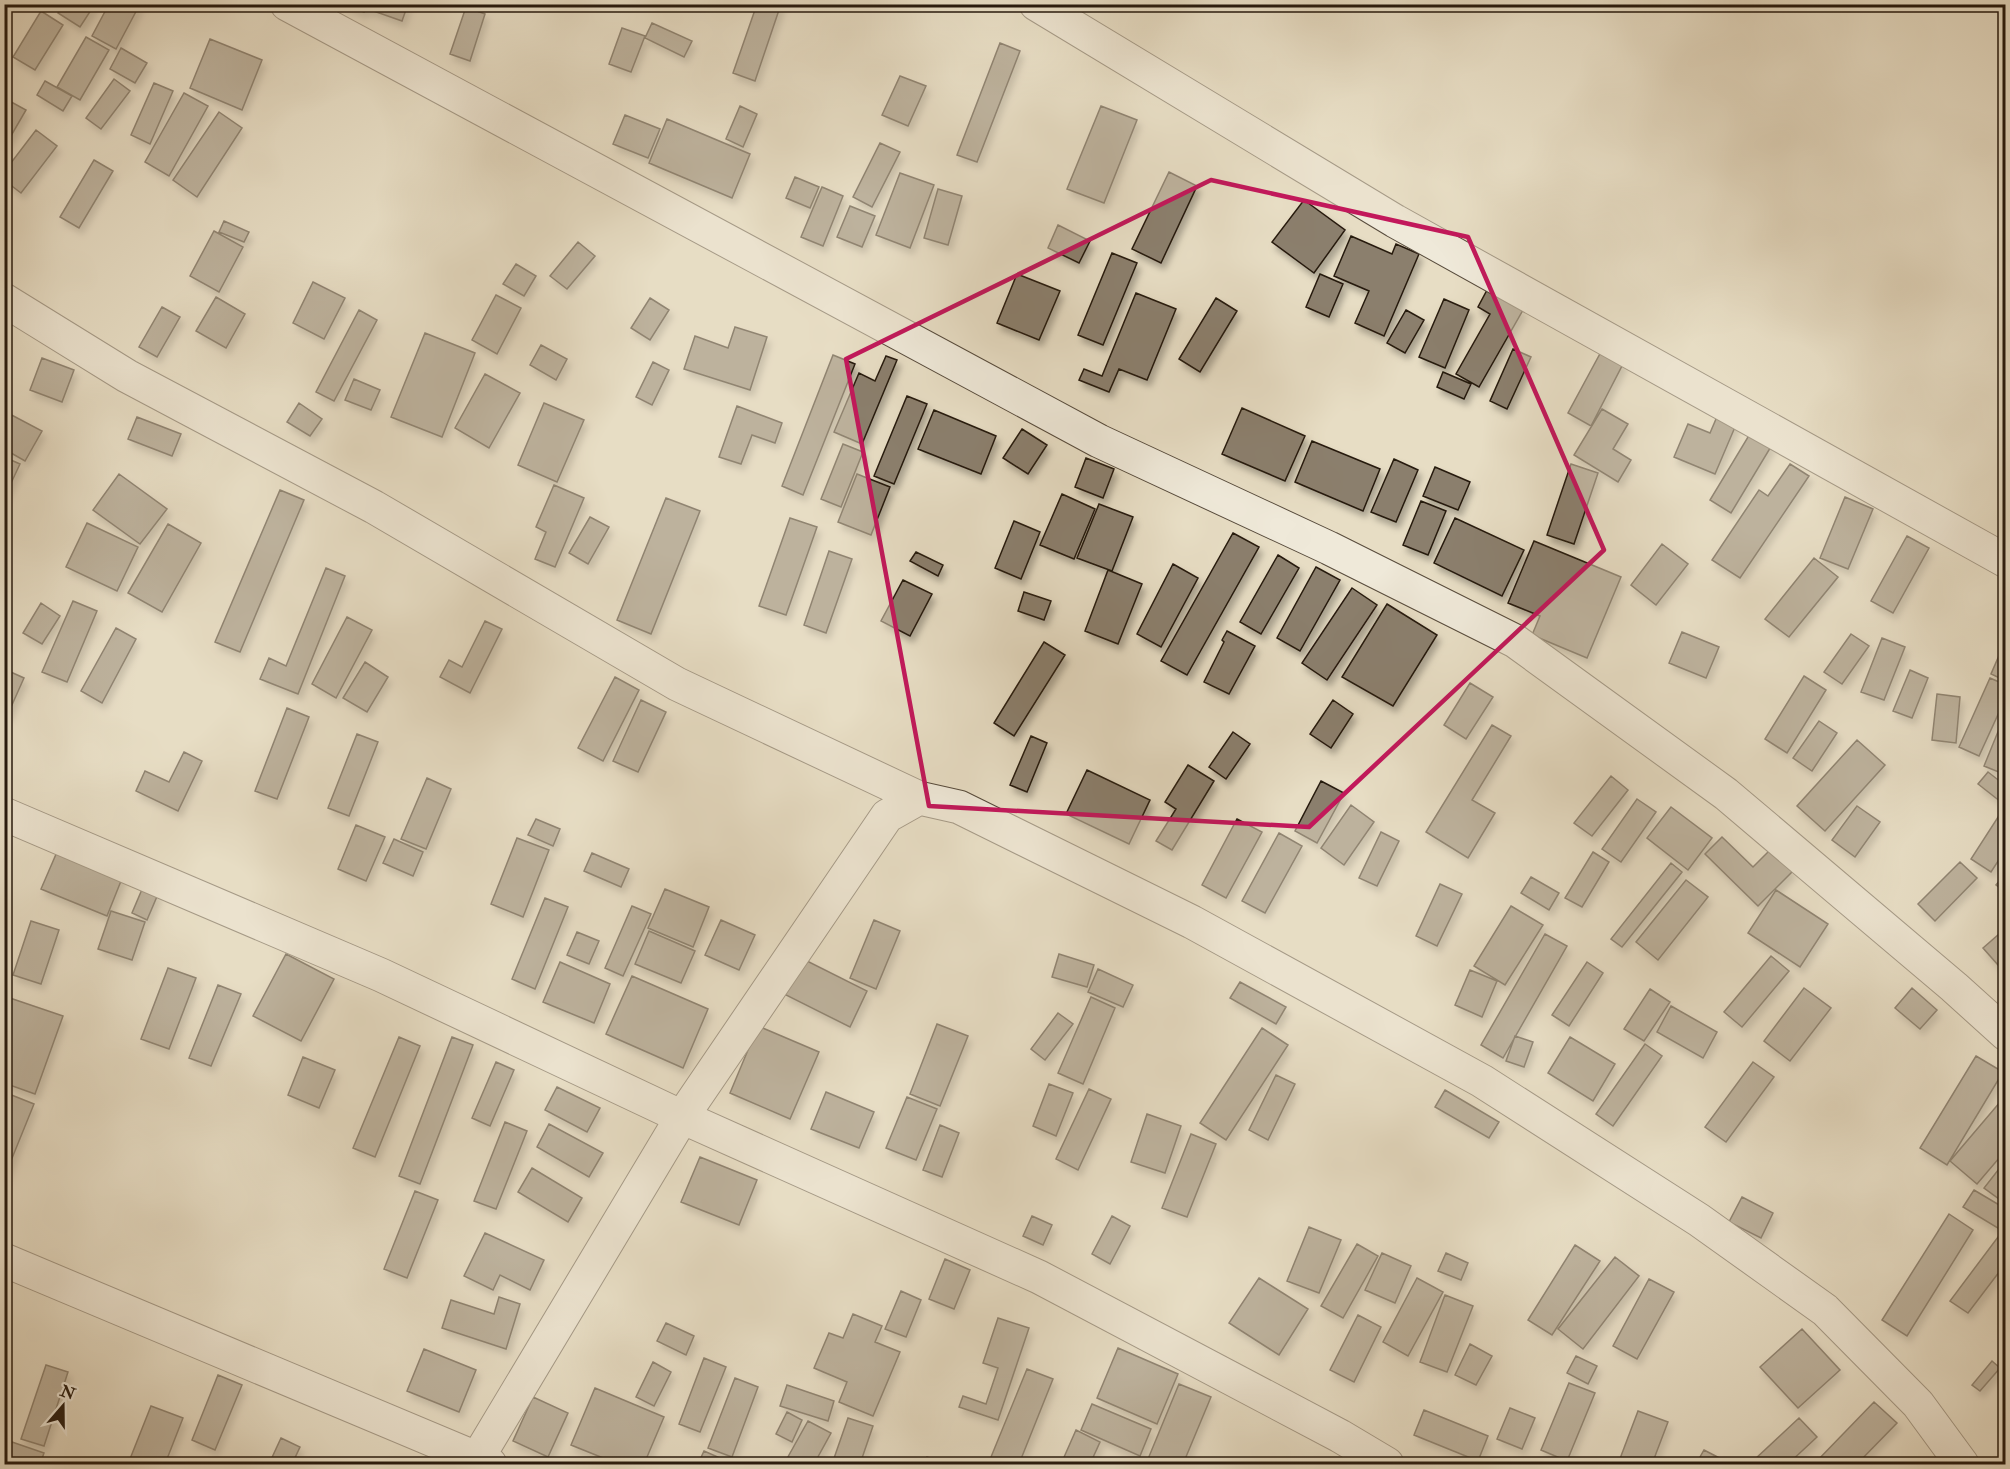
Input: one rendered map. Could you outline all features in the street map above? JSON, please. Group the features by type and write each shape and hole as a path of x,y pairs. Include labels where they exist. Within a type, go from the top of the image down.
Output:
{"street":[{"path":"1036,4 1395,221 2006,561"},
{"path":"295,6 1099,441 1329,548 1515,641 1726,794 1954,987 2006,1034"},
{"path":"4,300 127,376 374,507 677,684 919,798 959,807 1192,922 1482,1081 1699,1220 1824,1310 1918,1404 1962,1464"},
{"path":"4,1260 480,1462 682,1117 887,816 919,798"},
{"path":"4,814 381,975 682,1117 1039,1277 1340,1436 1387,1464"}],"highlighted area":[{"path":"1211,180 1468,237 1604,550 1309,827 929,806 846,359"}],"building":[{"path":"63,4 95,4 80,27 58,13"},
{"path":"109,4 140,4 116,49 92,36"},
{"path":"342,4 408,4 402,21 365,8 364,12"},
{"path":"757,4 781,4 755,81 733,73"},
{"path":"466,7 485,14 470,61 450,54"},
{"path":"41,11 63,25 35,70 13,57"},
{"path":"652,23 692,41 684,57 645,38"},
{"path":"622,28 645,36 631,72 609,64"},
{"path":"86,37 109,50 80,100 57,87"},
{"path":"210,39 262,60 242,110 190,88"},
{"path":"1000,43 1020,51 977,162 957,155"},
{"path":"121,48 147,63 135,83 110,69"},
{"path":"900,76 926,86 908,126 882,115"},
{"path":"114,79 130,91 101,129 86,118"},
{"path":"45,81 72,96 63,111 37,95"},
{"path":"154,83 173,91 150,144 131,135"},
{"path":"184,93 208,106 169,176 145,162"},
{"path":"4,98 26,110 4,148"},
{"path":"740,106 757,114 743,147 726,139"},
{"path":"1101,106 1137,120 1104,203 1067,189"},
{"path":"219,112 242,128 197,197 173,180"},
{"path":"625,115 660,129 648,158 613,144"},
{"path":"667,119 750,154 732,198 649,163"},
{"path":"36,130 57,146 21,193 4,180 4,172"},
{"path":"880,143 900,152 872,207 853,197"},
{"path":"94,160 113,171 79,228 60,217"},
{"path":"1169,172 1197,186 1161,263 1132,249"},
{"path":"900,173 934,185 910,248 876,235"},
{"path":"795,177 819,187 810,208 786,198"},
{"path":"822,187 843,196 823,246 801,237"},
{"path":"938,189 962,196 948,245 924,238"},
{"path":"1304,200 1345,230 1314,273 1272,242"},
{"path":"850,206 875,216 862,247 837,237"},
{"path":"224,221 249,232 244,242 219,232"},
{"path":"1058,225 1090,241 1079,263 1048,248"},
{"path":"214,231 243,247 219,292 190,276"},
{"path":"1351,236 1392,254 1396,244 1419,254 1384,336 1355,323 1369,291 1334,276"},
{"path":"578,242 595,256 567,289 550,276"},
{"path":"1112,253 1137,263 1103,345 1078,335"},
{"path":"516,264 536,276 524,296 503,284"},
{"path":"1017,274 1060,291 1039,340 997,323"},
{"path":"1320,274 1343,284 1329,317 1306,307"},
{"path":"313,282 345,298 324,339 293,323"},
{"path":"1487,290 1523,310 1479,387 1456,374 1490,314 1478,307"},
{"path":"1136,293 1176,309 1147,380 1119,369 1109,392 1079,380 1084,369 1102,376"},
{"path":"496,295 521,308 497,354 472,340"},
{"path":"216,297 245,314 226,348 196,331"},
{"path":"650,298 669,310 650,340 631,328"},
{"path":"1216,298 1237,311 1200,372 1179,359"},
{"path":"1444,299 1469,310 1445,368 1419,357"},
{"path":"162,307 180,317 157,357 139,347"},
{"path":"359,310 377,320 334,401 316,392"},
{"path":"1406,310 1424,320 1405,353 1387,343"},
{"path":"735,327 767,337 750,390 684,369 695,336 728,348"},
{"path":"425,333 475,353 442,437 391,417"},
{"path":"541,345 567,359 556,380 530,365"},
{"path":"1513,349 1531,357 1507,409 1490,401"},
{"path":"1602,350 1624,362 1591,426 1568,413"},
{"path":"833,355 855,364 803,495 782,486"},
{"path":"886,356 897,360 862,444 834,432 859,373 875,381"},
{"path":"42,358 74,370 62,402 30,390"},
{"path":"653,362 669,370 652,405 636,397"},
{"path":"1443,372 1471,384 1464,399 1437,387"},
{"path":"485,374 520,393 489,448 455,428"},
{"path":"354,379 380,390 371,410 345,400"},
{"path":"907,396 927,404 894,484 874,476"},
{"path":"299,403 322,419 310,436 287,422"},
{"path":"544,403 584,420 557,482 518,465"},
{"path":"737,406 782,423 775,443 752,435 741,464 719,457"},
{"path":"1242,408 1305,436 1285,481 1222,454"},
{"path":"1602,409 1628,424 1613,449 1631,460 1618,482 1574,455"},
{"path":"934,410 996,436 981,474 918,449"},
{"path":"4,411 42,431 25,461 4,449"},
{"path":"1719,412 1738,420 1715,474 1674,457 1688,424 1710,433"},
{"path":"137,417 181,434 172,456 128,439"},
{"path":"1022,429 1047,445 1028,474 1003,458"},
{"path":"1751,432 1772,445 1731,513 1710,500"},
{"path":"1312,441 1380,469 1363,511 1295,482"},
{"path":"843,444 863,452 841,507 821,499"},
{"path":"4,457 20,464 4,498"},
{"path":"1086,458 1114,469 1103,498 1075,487"},
{"path":"1394,459 1418,470 1396,522 1371,512"},
{"path":"1571,464 1598,473 1574,544 1547,535"},
{"path":"1790,464 1809,476 1740,578 1712,560 1759,490 1768,496"},
{"path":"1435,467 1470,482 1458,510 1423,496"},
{"path":"119,474 167,509 140,544 93,510"},
{"path":"857,474 890,487 871,535 838,522"},
{"path":"554,485 584,498 555,567 535,559 546,532 536,527"},
{"path":"280,490 304,500 240,652 215,642"},
{"path":"1062,494 1095,509 1074,559 1040,545"},
{"path":"1845,497 1873,509 1848,569 1820,558"},
{"path":"666,498 700,511 651,634 617,620"},
{"path":"1421,501 1446,511 1428,555 1403,545"},
{"path":"1099,504 1133,517 1112,571 1077,558"},
{"path":"590,517 609,527 588,564 569,553"},
{"path":"790,518 817,527 786,615 759,606"},
{"path":"1455,518 1524,550 1502,596 1434,563"},
{"path":"1014,521 1040,532 1021,579 995,568"},
{"path":"87,523 138,547 117,591 66,567"},
{"path":"168,524 201,543 162,612 128,593"},
{"path":"1233,533 1259,547 1187,675 1161,661"},
{"path":"1907,536 1929,548 1893,613 1871,601"},
{"path":"1534,541 1621,577 1587,658 1532,635 1540,616 1508,603"},
{"path":"1662,544 1688,564 1656,605 1631,585"},
{"path":"829,551 852,559 826,633 804,625"},
{"path":"916,552 943,565 938,576 910,561"},
{"path":"1278,555 1299,568 1261,634 1240,622"},
{"path":"1814,558 1838,577 1789,637 1765,619"},
{"path":"1173,564 1198,578 1161,647 1137,634"},
{"path":"1316,567 1340,580 1300,651 1277,638"},
{"path":"326,568 345,576 298,694 260,679 269,658 286,666"},
{"path":"1108,570 1142,584 1118,644 1085,631"},
{"path":"903,580 932,594 910,636 881,621"},
{"path":"1352,588 1377,605 1327,680 1302,663"},
{"path":"1024,592 1051,601 1044,620 1018,611"},
{"path":"73,601 97,611 67,682 42,672"},
{"path":"41,603 60,616 42,644 23,633"},
{"path":"1387,604 1437,635 1393,706 1342,677"},
{"path":"347,617 372,630 336,698 312,684"},
{"path":"485,621 502,629 470,693 440,677 449,660 462,667"},
{"path":"116,628 136,639 102,703 81,691"},
{"path":"1227,631 1255,646 1229,694 1204,682"},
{"path":"1682,632 1719,647 1706,678 1669,663"},
{"path":"1851,634 1869,646 1842,684 1824,672"},
{"path":"1882,638 1905,647 1884,700 1861,692"},
{"path":"1044,642 1065,655 1014,736 994,723"},
{"path":"2001,651 2006,653 2006,681 1991,674"},
{"path":"365,662 388,677 367,712 343,698"},
{"path":"4,669 24,678 7,716 4,715"},
{"path":"1910,670 1928,678 1912,718 1893,711"},
{"path":"1804,676 1826,690 1787,753 1765,739"},
{"path":"615,677 639,690 603,761 578,748"},
{"path":"1990,678 2006,685 2006,697 1979,756 1959,747"},
{"path":"1470,683 1493,697 1466,739 1444,725"},
{"path":"1937,694 1960,697 1956,743 1932,740"},
{"path":"641,700 666,712 638,772 613,761"},
{"path":"1333,700 1353,714 1331,748 1310,734"},
{"path":"287,708 309,717 277,799 255,791"},
{"path":"2006,712 2006,775 1984,766"},
{"path":"1819,721 1837,733 1812,771 1793,758"},
{"path":"1492,725 1511,736 1472,800 1495,813 1468,858 1426,832"},
{"path":"1233,732 1250,744 1226,779 1209,767"},
{"path":"357,734 378,742 349,816 328,808"},
{"path":"1031,736 1047,743 1027,792 1010,785"},
{"path":"1857,740 1885,765 1825,831 1797,806"},
{"path":"184,752 202,761 178,811 136,791 145,771 169,782"},
{"path":"1188,765 1214,781 1172,850 1156,841 1176,809 1165,802"},
{"path":"1087,770 1150,800 1129,844 1066,814"},
{"path":"1988,772 2006,786 2006,795 2001,802 1978,784"},
{"path":"1611,776 1628,790 1592,836 1574,823"},
{"path":"427,778 451,789 426,849 401,839"},
{"path":"1321,781 1344,793 1317,843 1295,831"},
{"path":"1637,799 1656,812 1621,862 1602,849"},
{"path":"1351,805 1374,822 1344,865 1321,848"},
{"path":"1857,806 1880,822 1855,857 1832,840"},
{"path":"1671,807 1712,838 1688,870 1647,838"},
{"path":"2000,814 2006,818 2006,849 1991,872 1971,859"},
{"path":"536,819 560,829 553,846 528,835"},
{"path":"1237,819 1262,832 1226,898 1202,885"},
{"path":"356,825 385,837 366,881 338,869"},
{"path":"1381,832 1399,841 1377,886 1359,878"},
{"path":"1279,833 1302,846 1265,913 1242,901"},
{"path":"1722,837 1753,867 1771,849 1793,871 1758,906 1705,854"},
{"path":"517,838 549,850 523,917 491,904"},
{"path":"394,839 423,852 413,876 383,863"},
{"path":"60,845 125,871 107,916 41,889"},
{"path":"1593,852 1609,862 1582,907 1565,898"},
{"path":"592,853 629,869 621,887 584,871"},
{"path":"1960,862 1977,878 1935,921 1918,904"},
{"path":"1671,863 1682,872 1622,947 1611,939"},
{"path":"2006,873 2006,893 1996,885"},
{"path":"1531,877 1559,893 1549,910 1521,893"},
{"path":"1686,880 1708,897 1658,960 1636,942"},
{"path":"1440,884 1462,894 1437,946 1416,936"},
{"path":"143,887 158,894 147,920 132,913"},
{"path":"665,889 709,907 693,947 648,928"},
{"path":"1776,890 1828,924 1800,967 1748,933"},
{"path":"545,898 568,907 535,989 512,979"},
{"path":"632,906 651,914 623,976 605,968"},
{"path":"1511,906 1543,925 1505,985 1474,966"},
{"path":"111,911 145,922 132,960 98,949"},
{"path":"721,920 755,935 739,970 705,955"},
{"path":"874,920 900,931 876,989 850,978"},
{"path":"31,921 59,930 41,984 13,975"},
{"path":"2006,928 2006,974 1983,948"},
{"path":"649,931 695,951 681,983 635,964"},
{"path":"577,932 599,941 589,964 567,955"},
{"path":"1545,934 1567,946 1503,1058 1481,1045"},
{"path":"286,954 334,979 301,1041 253,1016"},
{"path":"1059,954 1094,965 1087,987 1052,977"},
{"path":"1771,956 1789,971 1742,1027 1724,1012"},
{"path":"801,958 867,991 850,1027 784,994"},
{"path":"560,962 610,984 594,1023 543,1002"},
{"path":"1587,962 1603,973 1569,1026 1552,1015"},
{"path":"168,968 196,978 169,1049 141,1039"},
{"path":"1098,969 1133,985 1123,1007 1088,992"},
{"path":"1470,970 1497,981 1482,1017 1455,1005"},
{"path":"632,976 708,1009 683,1068 606,1034"},
{"path":"1240,982 1286,1007 1276,1024 1230,998"},
{"path":"218,985 241,994 211,1066 189,1058"},
{"path":"1804,988 1831,1008 1790,1061 1764,1041"},
{"path":"1912,988 1937,1010 1920,1029 1895,1008"},
{"path":"1650,989 1670,1002 1644,1041 1624,1029"},
{"path":"4,996 63,1016 35,1094 4,1083"},
{"path":"1091,997 1115,1008 1083,1084 1058,1073"},
{"path":"1671,1006 1717,1032 1703,1058 1657,1032"},
{"path":"1058,1013 1073,1024 1045,1060 1031,1049"},
{"path":"937,1024 968,1036 940,1106 910,1094"},
{"path":"758,1026 819,1052 790,1119 730,1093"},
{"path":"1262,1028 1288,1045 1226,1140 1200,1123"},
{"path":"1515,1036 1533,1042 1524,1067 1506,1061"},
{"path":"399,1037 420,1046 375,1157 353,1148"},
{"path":"452,1037 473,1045 420,1184 399,1176"},
{"path":"1570,1037 1615,1064 1593,1101 1548,1073"},
{"path":"1645,1044 1662,1056 1613,1126 1596,1114"},
{"path":"1976,1056 2003,1072 1947,1165 1920,1148"},
{"path":"303,1057 335,1070 319,1108 288,1095"},
{"path":"496,1062 514,1070 490,1126 472,1118"},
{"path":"1753,1062 1774,1077 1726,1142 1705,1127"},
{"path":"1276,1075 1295,1084 1268,1140 1249,1130"},
{"path":"1049,1084 1073,1093 1056,1136 1033,1126"},
{"path":"557,1087 600,1108 587,1132 545,1110"},
{"path":"1089,1089 1111,1099 1078,1170 1056,1159"},
{"path":"1445,1090 1499,1122 1489,1138 1435,1107"},
{"path":"4,1092 34,1104 4,1178"},
{"path":"826,1092 874,1112 859,1148 811,1129"},
{"path":"2006,1095 2006,1150 1977,1184 1950,1161"},
{"path":"907,1097 937,1109 916,1160 886,1148"},
{"path":"1147,1114 1181,1126 1165,1173 1131,1162"},
{"path":"505,1122 527,1131 496,1209 474,1201"},
{"path":"549,1124 603,1153 589,1177 537,1147"},
{"path":"940,1125 959,1133 942,1177 923,1170"},
{"path":"1191,1134 1216,1144 1187,1217 1162,1208"},
{"path":"700,1157 757,1180 739,1225 681,1202"},
{"path":"2006,1160 2006,1204 1984,1188"},
{"path":"532,1168 582,1198 568,1222 518,1192"},
{"path":"1974,1190 2006,1209 2006,1233 1963,1207"},
{"path":"415,1191 438,1200 407,1278 384,1269"},
{"path":"1742,1197 1773,1213 1761,1238 1729,1222"},
{"path":"1949,1214 1973,1230 1907,1336 1882,1320"},
{"path":"1032,1216 1052,1225 1043,1245 1023,1236"},
{"path":"1112,1216 1130,1226 1110,1264 1092,1254"},
{"path":"1309,1227 1341,1240 1319,1293 1287,1281"},
{"path":"485,1233 544,1260 530,1290 500,1275 493,1290 464,1276"},
{"path":"1998,1237 2006,1243 2006,1263 1968,1313 1950,1301"},
{"path":"1357,1244 1378,1256 1343,1318 1321,1306"},
{"path":"1575,1245 1600,1261 1552,1335 1528,1320"},
{"path":"1382,1253 1411,1266 1395,1303 1365,1290"},
{"path":"1446,1253 1468,1263 1461,1280 1438,1271"},
{"path":"1615,1257 1639,1276 1583,1349 1558,1329"},
{"path":"945,1259 970,1270 954,1309 929,1299"},
{"path":"1259,1278 1308,1309 1279,1355 1229,1323"},
{"path":"1417,1278 1443,1292 1408,1356 1383,1342"},
{"path":"1649,1279 1674,1292 1637,1359 1613,1346"},
{"path":"901,1291 921,1300 906,1337 885,1329"},
{"path":"1445,1295 1473,1306 1447,1372 1420,1362"},
{"path":"499,1297 520,1304 506,1349 442,1328 451,1300 494,1314"},
{"path":"853,1314 882,1326 875,1342 900,1352 873,1416 839,1402 847,1382 814,1368 829,1333 843,1338"},
{"path":"1358,1315 1381,1327 1354,1382 1330,1370"},
{"path":"998,1318 1029,1328 998,1420 959,1407 963,1396 986,1404 998,1368 983,1363"},
{"path":"666,1323 694,1336 686,1355 657,1341"},
{"path":"1802,1329 1840,1370 1798,1408 1760,1367"},
{"path":"1470,1344 1492,1356 1476,1385 1455,1375"},
{"path":"1118,1348 1178,1374 1157,1424 1097,1398"},
{"path":"424,1349 476,1370 459,1412 407,1391"},
{"path":"1576,1356 1597,1366 1588,1384 1567,1373"},
{"path":"704,1358 726,1367 700,1432 679,1424"},
{"path":"1992,1361 2000,1368 1980,1391 1972,1385"},
{"path":"653,1362 671,1372 654,1406 636,1397"},
{"path":"46,1365 68,1372 44,1446 21,1439"},
{"path":"1027,1369 1053,1379 1019,1464 1010,1464 991,1457"},
{"path":"218,1375 242,1385 215,1450 192,1440"},
{"path":"735,1378 758,1387 732,1457 708,1448"},
{"path":"1569,1383 1595,1393 1567,1461 1541,1450"},
{"path":"1179,1384 1211,1397 1183,1464 1162,1464 1148,1459"},
{"path":"787,1385 834,1401 828,1421 780,1406"},
{"path":"595,1388 664,1417 644,1464 618,1464 571,1445"},
{"path":"533,1397 568,1413 548,1457 513,1441"},
{"path":"1874,1402 1897,1423 1857,1464 1814,1464"},
{"path":"1092,1404 1151,1429 1140,1456 1081,1430"},
{"path":"151,1406 183,1418 165,1464 128,1464"},
{"path":"1510,1408 1535,1418 1522,1449 1497,1439"},
{"path":"1424,1410 1488,1436 1478,1461 1414,1435"},
{"path":"1638,1411 1668,1422 1652,1464 1618,1464"},
{"path":"787,1412 802,1420 792,1442 776,1434"},
{"path":"848,1418 873,1426 860,1464 832,1464"},
{"path":"1799,1418 1817,1437 1788,1464 1757,1464 1753,1461"},
{"path":"808,1421 831,1433 814,1464 784,1464"},
{"path":"1076,1430 1100,1442 1090,1464 1061,1464"},
{"path":"281,1438 300,1447 292,1464 269,1464"},
{"path":"12,1442 44,1453 40,1464 19,1464 6,1460"},
{"path":"1704,1450 1731,1464 1696,1464"},
{"path":"704,1451 727,1461 725,1464 698,1464"},
{"path":"927,1457 944,1464 924,1464"}]}
